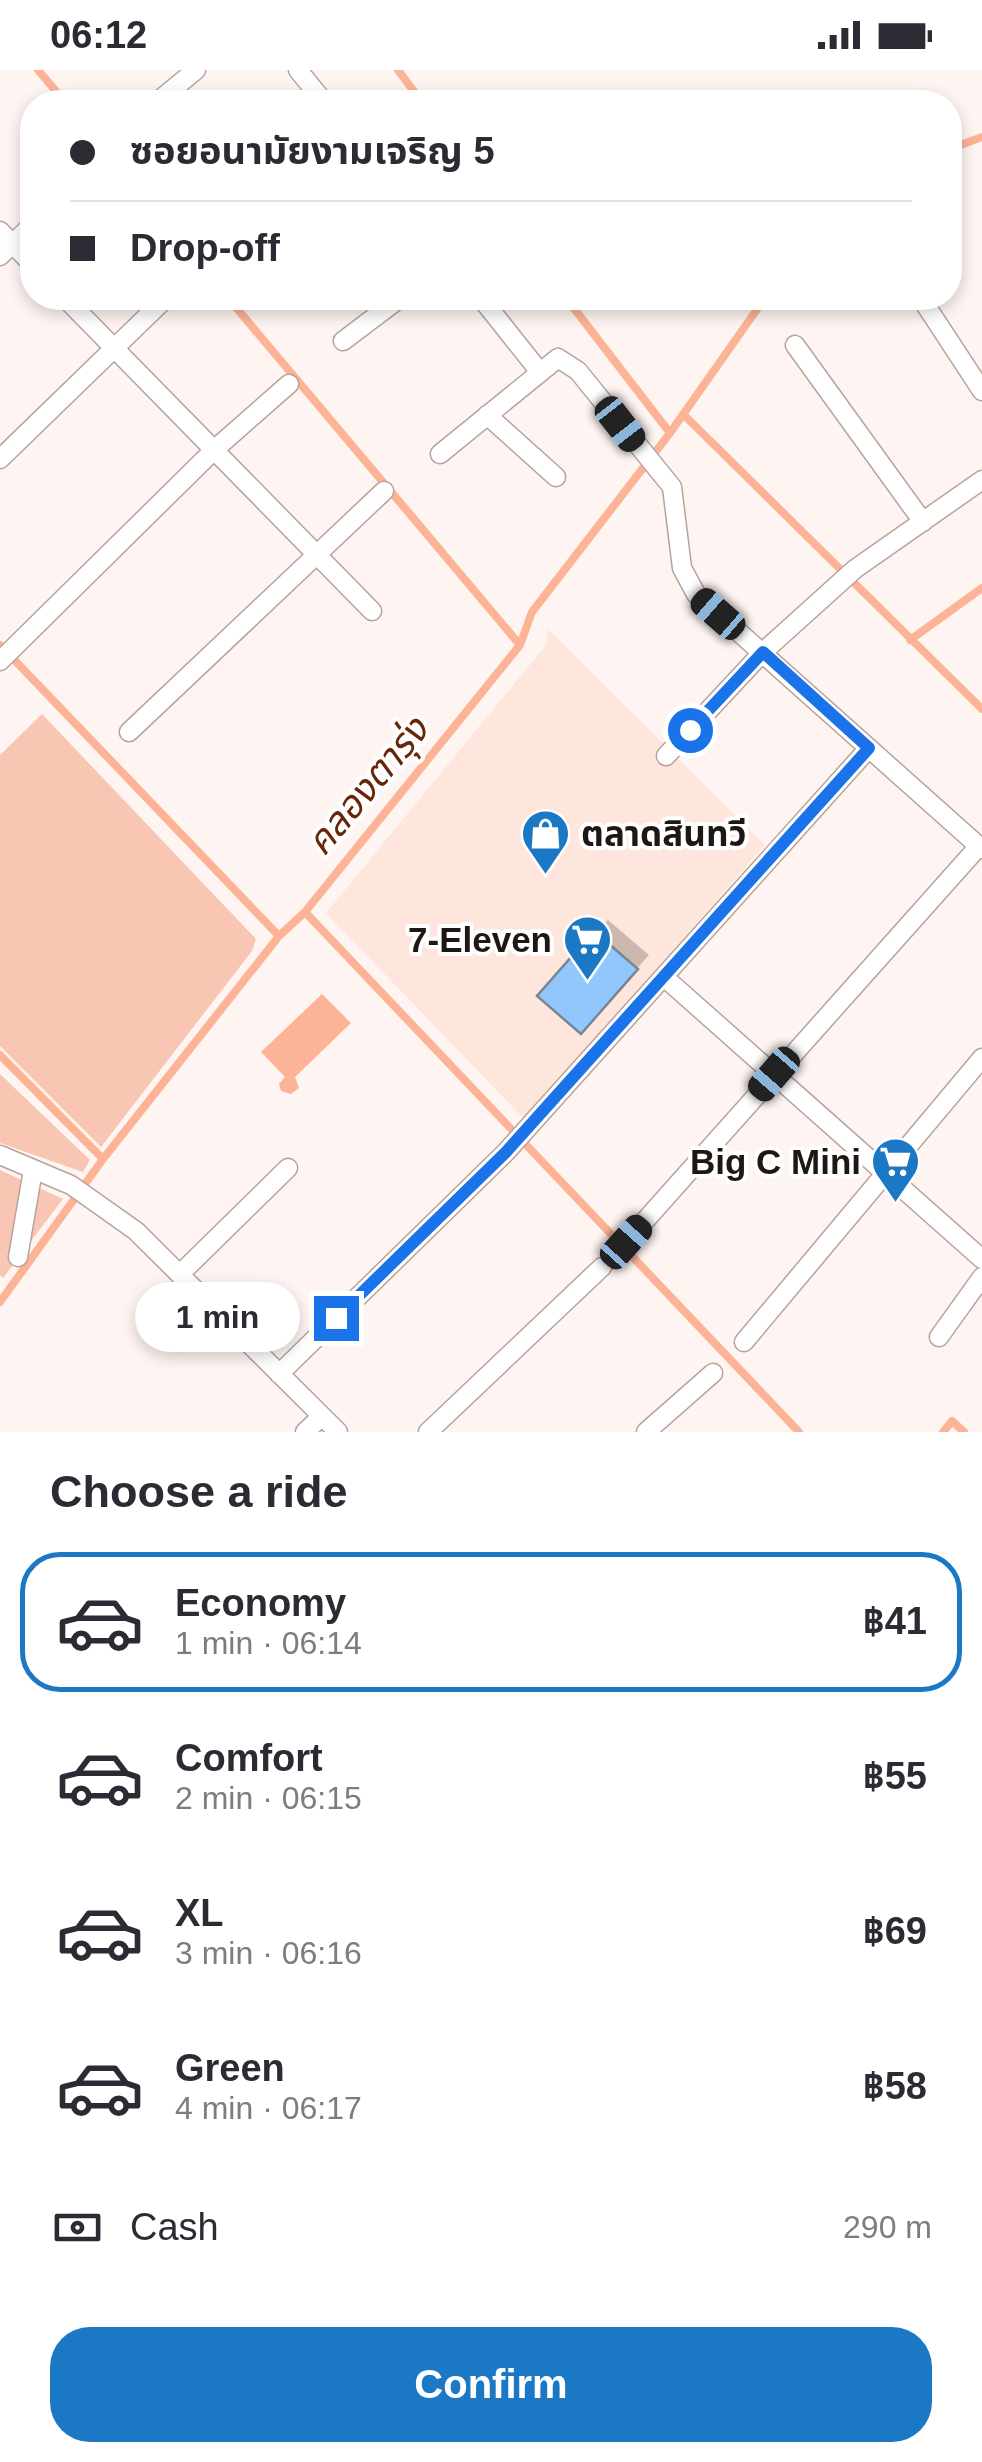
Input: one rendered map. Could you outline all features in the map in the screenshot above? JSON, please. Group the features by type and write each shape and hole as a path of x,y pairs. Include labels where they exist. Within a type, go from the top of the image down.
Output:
{"street":[{"path":"172,90 196,70"},
{"path":"298,70 314,90"},
{"path":"77,310 314,556 372,610"},
{"path":"0,460 153,310"},
{"path":"342,341 384,310"},
{"path":"491,310 540,370"},
{"path":"930,310 982,391"},
{"path":"795,344 923,522"},
{"path":"440,454 558,358 578,370 640,450 667,478 676,499 682,568 690,586 980,847 626,1242"},
{"path":"0,661 214,450 288,384"},
{"path":"487,415 556,476"},
{"path":"666,756 763,652 855,569 982,480"},
{"path":"129,732 384,491"},
{"path":"280,1374 506,1152 869,748"},
{"path":"664,978 982,1259"},
{"path":"744,1342 982,1058"},
{"path":"0,1155 72,1185 136,1231 338,1432"},
{"path":"180,1274 288,1168"},
{"path":"18,1257 33,1170"},
{"path":"428,1432 602,1267"},
{"path":"939,1337 982,1277"},
{"path":"646,1432 713,1373"},
{"path":"305,1432 322,1416"}],"shaded area":[{"name":"ตลาดสินทวี","path":"548,629 765,845 524,1119 326,913 546,645"},
{"path":"42,714 256,939 252,951 101,1147 0,1046 0,755"},
{"path":"322,994 351,1023 295,1077 299,1088 291,1094 281,1091 279,1084 285,1077 261,1052"},
{"path":"0,1074 90,1160 83,1172 0,1143"},
{"path":"0,1170 63,1199 3,1278 0,1275"}],"building":[{"name":"7-Eleven","path":"594,931 638,969 581,1034 537,996"}],"waterway":[{"path":"38,70 55,90"},
{"path":"398,70 413,90"},
{"name":"คลองตารุ่ง","path":"962,144 982,137"},
{"path":"238,310 520,645"},
{"path":"575,310 670,433"},
{"name":"คลองตารุ่ง","path":"0,1302 103,1159 279,936 305,912 520,645 532,612 670,433 757,310"},
{"path":"683,414 982,709"},
{"path":"910,640 982,588"},
{"path":"0,645 279,936"},
{"path":"305,912 799,1432"},
{"path":"0,1055 103,1159"},
{"path":"943,1432 952,1421 964,1432"}],"place":[{"name":"ตลาดสินทวี","path":"546,876"},
{"name":"7-Eleven","path":"587,982"},
{"name":"Big C Mini","path":"896,1204"}],"route":[{"path":"336,1318 506,1152 869,748 763,652 690,730"}]}
